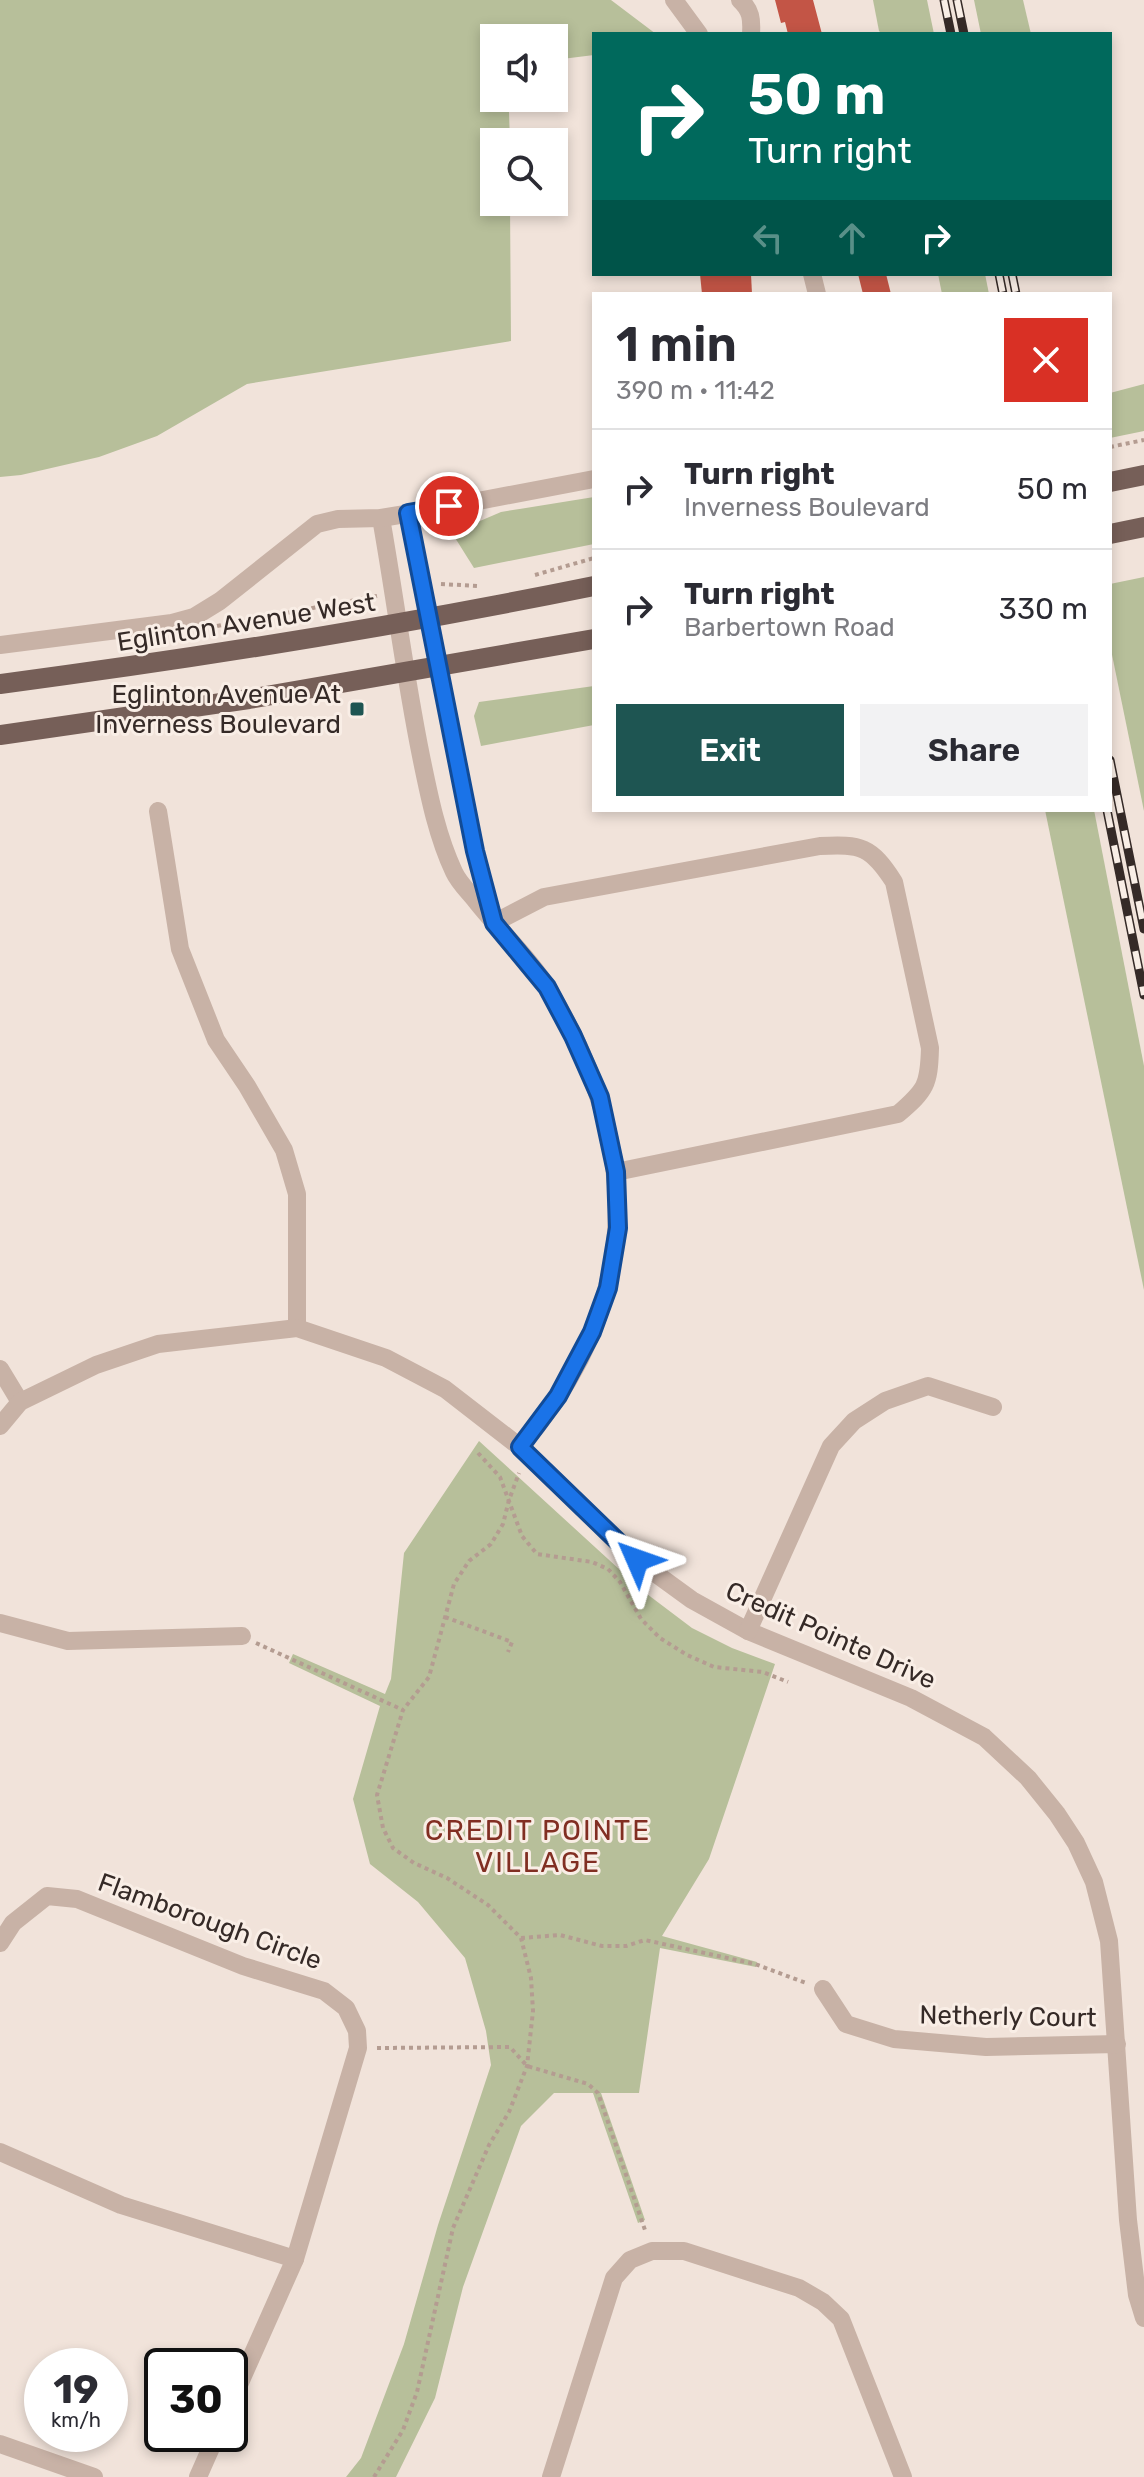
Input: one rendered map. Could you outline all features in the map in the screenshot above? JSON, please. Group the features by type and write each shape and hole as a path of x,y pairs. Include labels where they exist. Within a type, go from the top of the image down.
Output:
{"main road":[{"path":"1112,482 1144,475"},
{"path":"1112,534 1144,527"},
{"name":"Eglinton Avenue West","path":"0,684 399,624 592,586"},
{"path":"0,735 249,699 592,639"}],"street":[{"path":"674,0 698,32"},
{"path":"740,0 748,8 751,32"},
{"path":"0,645 172,623 194,617 220,601 317,524 338,519 381,518 592,479"},
{"path":"408,513 475,851 494,923"},
{"path":"381,518 429,796 455,875 547,987 600,1097 616,1172 618,1228 608,1288 592,1332 558,1396 520,1447"},
{"path":"158,811 180,949 216,1040 284,1150 293,1179 297,1194 297,1328"},
{"path":"494,923 544,897 820,846 854,845 880,861 894,882 930,1048 929,1076 919,1096 898,1114 616,1172"},
{"name":"Credit Pointe Drive","path":"0,1426 20,1402 96,1365 158,1344 297,1328 398,1364 445,1389 520,1447 637,1560 692,1600 748,1631 930,1708 984,1737 1028,1778 1057,1814 1076,1843 1094,1882 1109,1941 1128,2220 1137,2295 1144,2318"},
{"path":"0,1369 20,1402"},
{"path":"748,1631 831,1446 854,1421 885,1401 928,1386 993,1407"},
{"path":"0,1623 68,1641 242,1636"},
{"name":"Flamborough Circle","path":"0,1943 13,1923 47,1896 77,1899 243,1966 324,1991 346,2008 357,2031 358,2048"},
{"name":"Netherly Court","path":"823,1989 846,2024 894,2039 986,2047 1117,2044"},
{"path":"248,2365 295,2259 358,2048"},
{"path":"0,2152 121,2205 295,2259"},
{"path":"551,2477 614,2278 630,2260 652,2251 684,2251 799,2288 823,2302 841,2319 903,2477"},
{"path":"0,2444 94,2477"},
{"path":"198,2477 209,2452"}],"path":[{"path":"1112,447 1144,440"},
{"path":"525,579 592,559"},
{"path":"443,584 487,585"},
{"path":"213,623 215,626 297,613 369,598"},
{"path":"478,1453 500,1477 522,1536 528,1547 537,1554 592,1562 608,1569 620,1582 641,1619 660,1638 687,1655 714,1667 763,1672 788,1682"},
{"path":"374,2477 403,2430 417,2392 453,2228 489,2145 509,2112 527,2066 533,2011 531,1978 521,1938 488,1905 393,1848 383,1828 377,1795 403,1710 429,1677 454,1584 469,1561 491,1544 503,1524 520,1471"},
{"path":"445,1617 514,1642 508,1652"},
{"path":"242,1636 403,1710"},
{"path":"521,1938 560,1935 602,1946 626,1946 645,1940 755,1964 823,1989"},
{"path":"358,2048 510,2047 527,2066 588,2084 598,2093 652,2251"}],"green space":[{"path":"0,0 611,0 653,32 592,32 592,55 568,58 568,24 480,24 480,112 509,112 510,128 480,128 480,216 510,216 511,341 247,384 157,436 99,457 0,477"},
{"path":"873,0 927,0 934,32 879,31"},
{"path":"974,0 1023,0 1031,32 981,32"},
{"path":"938,276 985,276 989,292 942,292"},
{"path":"1144,384 1144,431 1112,438 1112,392"},
{"path":"592,497 592,544 474,568 452,533 501,512"},
{"path":"1144,577 1144,811 1112,655 1112,584"},
{"path":"592,686 592,725 481,746 474,716 479,702"},
{"path":"1045,812 1094,812 1144,1066 1144,1290"},
{"path":"479,1441 643,1591 692,1628 732,1648 775,1664 709,1859 662,1936 757,1962 756,1967 660,1948 639,2093 601,2093 645,2220 638,2223 593,2093 554,2093 521,2126 463,2287 435,2398 396,2477 346,2477 361,2458 404,2344 438,2225 491,2065 486,2031 465,1958 418,1902 370,1864 353,1799 380,1706 289,1663 293,1654 385,1694 391,1679 404,1553"}],"building":[{"path":"775,0 813,0 821,32 788,32 785,22 781,23"},
{"path":"700,276 751,276 752,292 702,292"},
{"path":"858,276 886,276 890,292 862,292"}],"railway":[{"path":"944,0 951,32"},
{"path":"957,0 964,32"},
{"path":"999,276 1003,292"},
{"path":"1012,276 1016,292"},
{"path":"1112,770 1144,929"},
{"path":"1107,812 1144,995"}],"place":[{"name":"Eglinton Avenue At Inverness Boulevard","path":"357,709"}],"district":[{"name":"CREDIT POINTE VILLAGE","path":"538,1846"}],"route":[{"path":"449,506 408,513 419,581 475,851 494,923 547,987 600,1097 616,1172 618,1228 608,1288 592,1332 558,1396 520,1447 637,1560"}]}
